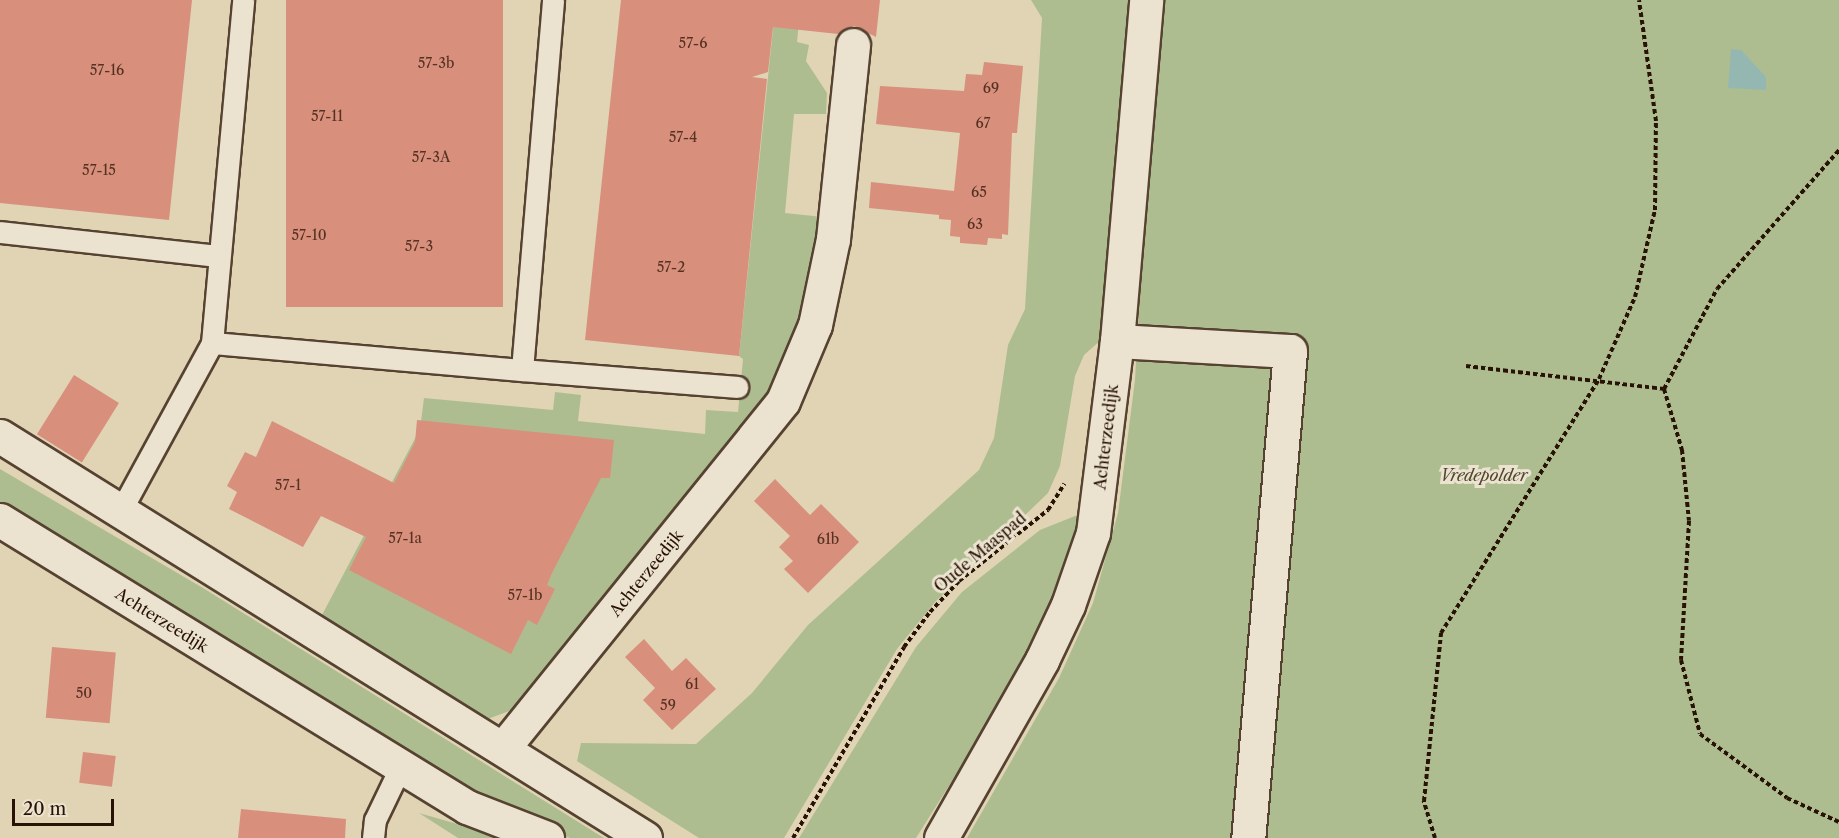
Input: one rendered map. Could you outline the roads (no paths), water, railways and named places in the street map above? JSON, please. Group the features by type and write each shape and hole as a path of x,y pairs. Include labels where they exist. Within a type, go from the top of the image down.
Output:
{"street":[{"name":"Achterzeedijk","path":"941,838 1042,660 1068,605 1093,533 1117,341 1146,0"},
{"name":"Achterzeedijk","path":"504,747 783,401 814,325 833,238 853,45"},
{"path":"1117,341 1290,351 1248,838"},
{"path":"0,436 504,747 645,838"},
{"name":"Achterzeedijk","path":"0,520 400,768 467,807 547,838"}],"lane":[{"path":"121,510 212,343 243,0"},
{"path":"522,370 553,0"},
{"path":"0,232 219,256"},
{"path":"212,343 737,387"},
{"path":"373,838 375,820 400,768"}],"water":[{"path":"1731,49 1741,50 1766,77 1766,90 1728,88"}],"park label":[{"name":"Vredepolder","path":"1484,475"}]}
